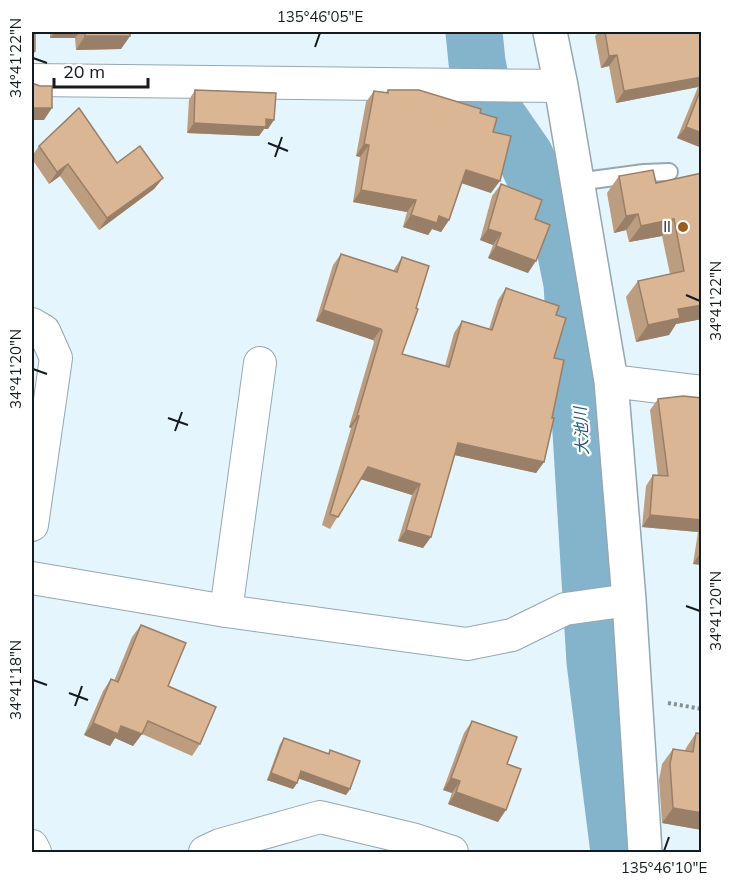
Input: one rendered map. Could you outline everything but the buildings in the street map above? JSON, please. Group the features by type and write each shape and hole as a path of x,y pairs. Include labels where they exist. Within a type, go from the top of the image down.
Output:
{"street":[{"path":"550,32 611,381 618,601 645,852"},
{"path":"32,80 561,86"},
{"path":"32,324 44,331 56,358 32,525"},
{"path":"226,611 260,363"},
{"path":"611,381 702,392"},
{"path":"32,578 226,611 467,644 512,635 565,609 618,601"},
{"path":"205,852 220,845 320,817 410,846 452,852"},
{"path":"32,846 35,852"}],"lane":[{"path":"577,182 669,172"}],"waterway":[{"name":"大池川","path":"474,32 484,97 525,156 563,239 572,284 595,662 619,852"}],"place":[{"name":"II","path":"683,227"}]}
